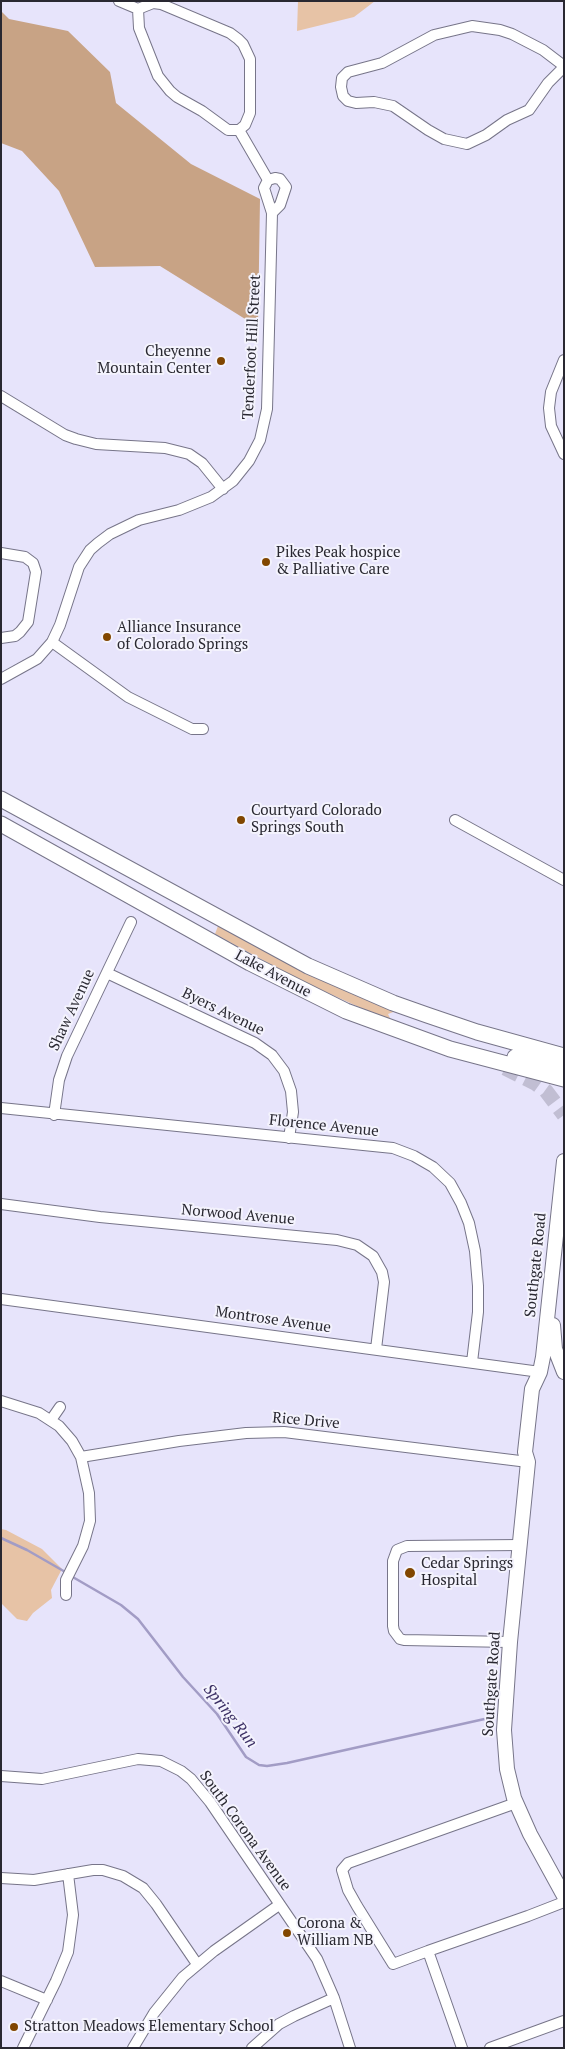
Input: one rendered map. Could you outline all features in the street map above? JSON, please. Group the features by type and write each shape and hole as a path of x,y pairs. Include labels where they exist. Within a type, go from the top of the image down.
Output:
{"main road":[{"name":"Lake Avenue","path":"1,799 308,966 393,1003 477,1032 564,1056"},
{"name":"Lake Avenue","path":"1,824 302,990 355,1014 459,1052 564,1079"},
{"path":"532,1048 548,1047 564,1042"},
{"path":"459,1052 495,1052 564,1068"}],"street":[{"path":"119,1 138,9 153,3 160,4 230,33 243,44 250,59 250,113 245,125 240,130 228,130 221,126 202,111 177,97 165,85 154,66 139,28 138,9"},
{"path":"466,27 487,28 512,34 543,50 564,66 528,110 467,144 444,138 428,130 393,106 374,102 356,103 348,101 343,96 341,87 342,78 348,72 382,63 434,35 466,27"},
{"name":"Tenderfoot Hill Street","path":"240,130 268,180"},
{"name":"Tenderfoot Hill Street","path":"268,180 280,179 286,187 280,205 272,213"},
{"name":"Tenderfoot Hill Street","path":"1,679 37,659 52,642 60,625 79,567 94,547 110,534 139,520 202,502 233,481 249,461 260,440 266,421 272,213 264,193 265,184 268,180"},
{"path":"564,360 551,392 549,408 551,426 564,454"},
{"path":"1,396 65,435 76,439 96,444 165,448 189,454 202,463 223,489"},
{"path":"1,554 25,557 33,563 36,572 28,622 25,628 15,636 1,638"},
{"path":"52,642 128,697 192,729 203,729"},
{"path":"455,820 564,880"},
{"name":"Shaw Avenue","path":"54,1115 62,1067 131,922"},
{"name":"Byers Avenue","path":"107,973 255,1043 272,1055 284,1071 291,1091 293,1112 289,1138"},
{"name":"Florence Avenue","path":"1,1108 398,1150 428,1164 450,1183 465,1212 474,1251 478,1300 472,1362"},
{"name":"Southgate Road","path":"564,1161 540,1372 541,1391 534,1454 528,1462 504,1713 504,1749 508,1776 516,1803 530,1834 564,1896"},
{"name":"Norwood Avenue","path":"1,1204 100,1217 337,1240 357,1244 373,1256 382,1272 384,1282 376,1349"},
{"path":"550,1292 554,1349 564,1372"},
{"name":"Montrose Avenue","path":"1,1299 540,1372"},
{"path":"1,1402 25,1408 51,1420 69,1437 81,1457 89,1493 90,1521 83,1546 66,1580 66,1595"},
{"path":"51,1420 60,1407"},
{"name":"Rice Drive","path":"81,1457 189,1439 246,1433 284,1432 528,1462"},
{"path":"510,1642 400,1639 393,1626 393,1561 397,1550 407,1546 520,1545"},
{"name":"South Corona Avenue","path":"1,1776 42,1779 138,1759 150,1759 171,1765 191,1779 316,1959 334,1998 350,2048"},
{"path":"516,1803 348,1863 342,1870 348,1890 393,1964 564,1902"},
{"path":"1,1878 34,1880 103,1870 123,1876 143,1888 197,1964"},
{"path":"23,2048 64,1964 70,1941 73,1915 68,1874"},
{"path":"133,2048 145,2026 166,1996 197,1964 279,1906"},
{"path":"428,1951 462,2048"},
{"path":"1,1981 47,2000"},
{"path":"252,2048 286,2020 307,2008 334,1998"},
{"path":"490,2048 564,2020"}],"shaded area":[{"path":"298,1 375,1 354,17 297,31"},
{"path":"1,11 9,19 68,31 110,72 116,103 191,164 260,199 258,327 160,266 95,267 59,191 22,151 1,143"},
{"path":"218,926 302,970 396,1011 388,1014 392,1022 306,983 215,934"},
{"path":"1,1529 42,1549 62,1569 51,1590 52,1598 33,1613 27,1621 17,1619 1,1603"}],"waterway":[{"name":"Spring Run","path":"1,1538 27,1550 67,1573"},
{"name":"Spring Run","path":"71,1576 121,1605 138,1619 183,1677 217,1714 246,1757 259,1765 267,1766 287,1763 489,1718"}],"tunnel":[{"path":"505,1068 535,1083 546,1091 564,1115"}],"place":[{"name":"Cheyenne Mountain Center","path":"221,361"},
{"name":"Pikes Peak hospice & Palliative Care","path":"266,562"},
{"name":"Alliance Insurance of Colorado Springs","path":"107,637"},
{"name":"Courtyard Colorado Springs South","path":"241,820"},
{"name":"Cedar Springs Hospital","path":"410,1573"},
{"name":"Corona & William NB","path":"287,1933"},
{"name":"Stratton Meadows Elementary School","path":"14,2027"}]}
